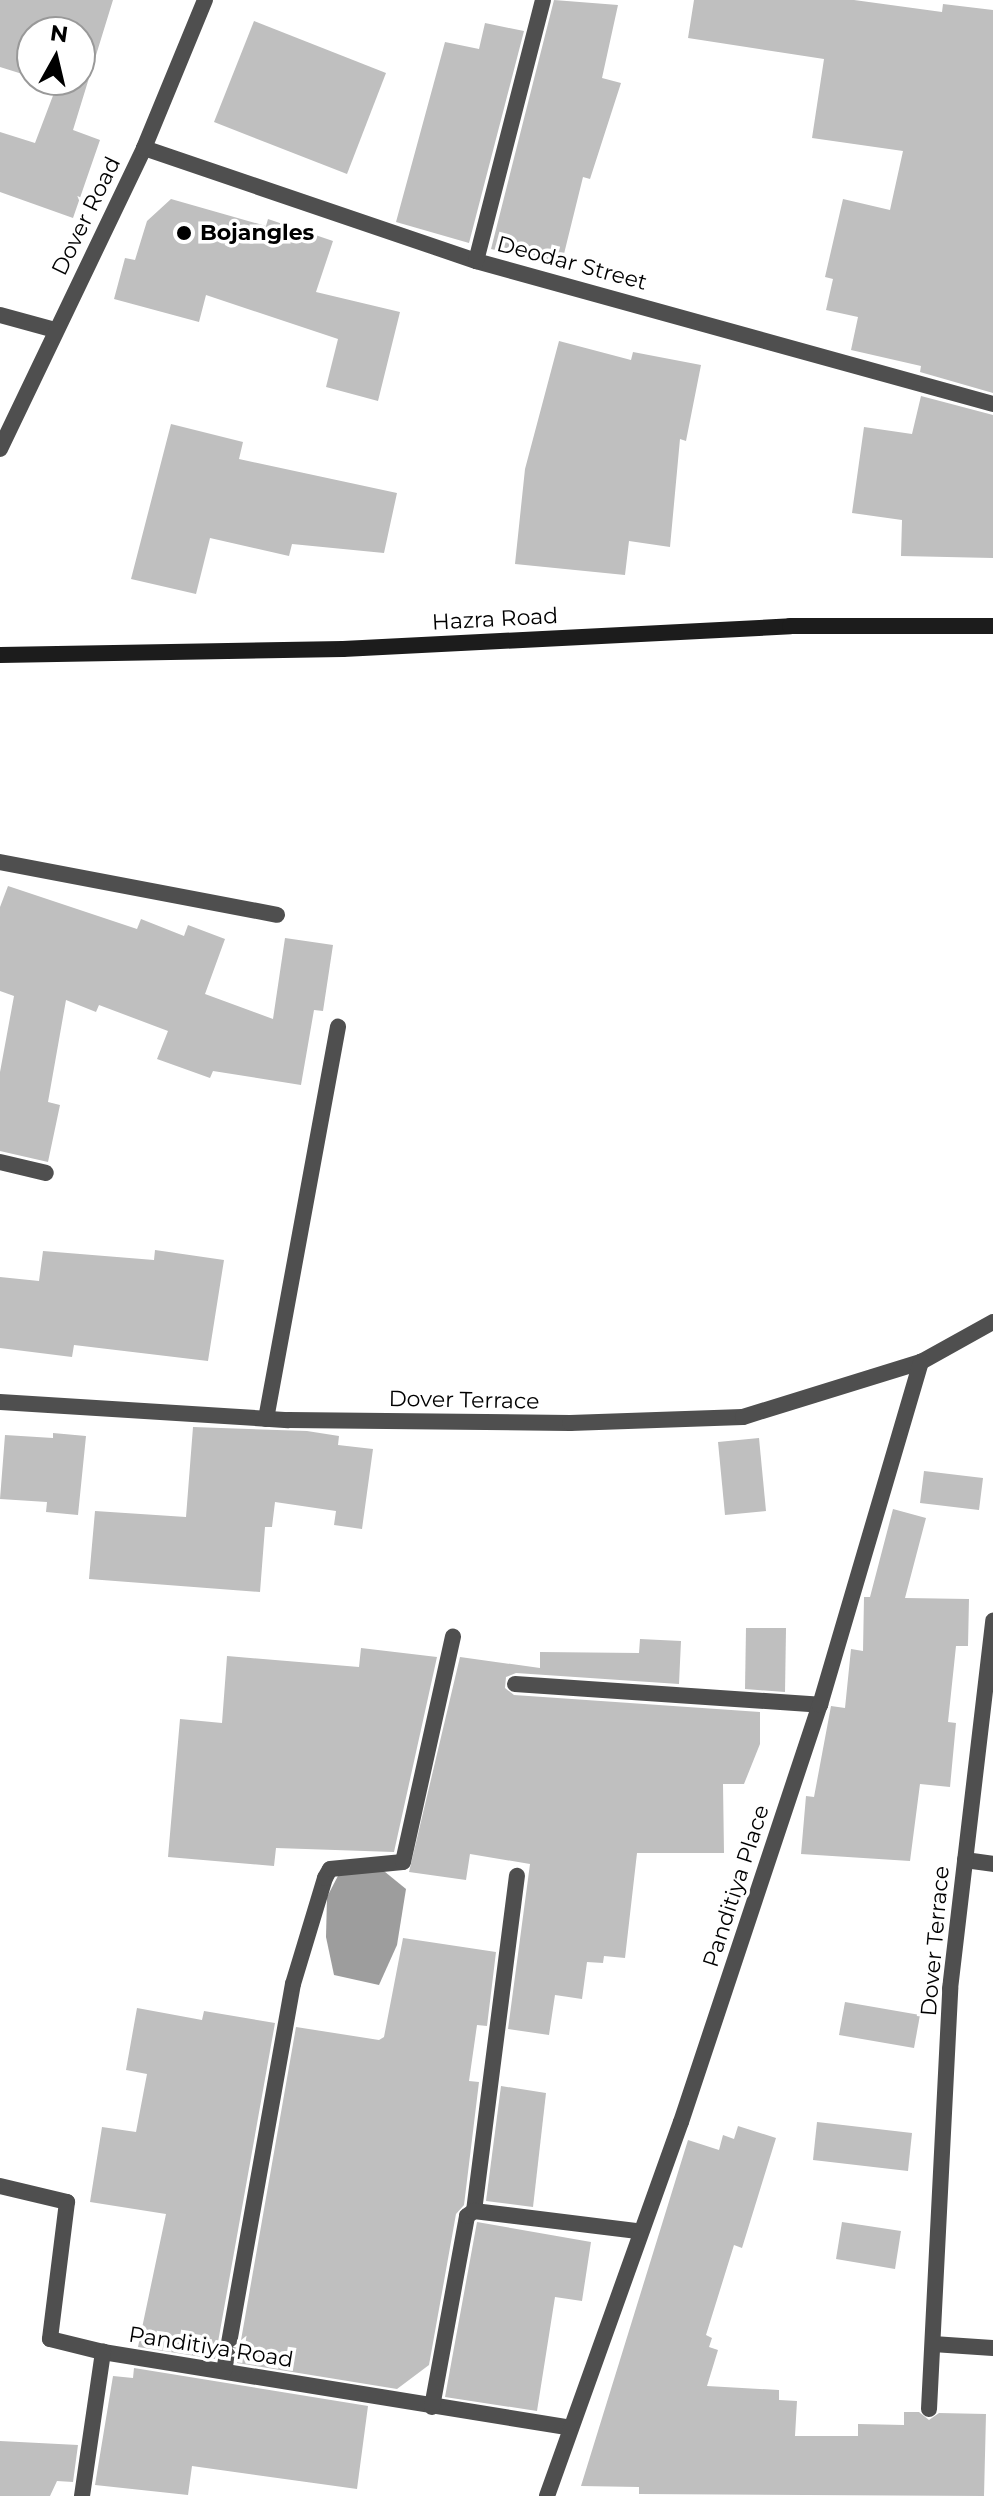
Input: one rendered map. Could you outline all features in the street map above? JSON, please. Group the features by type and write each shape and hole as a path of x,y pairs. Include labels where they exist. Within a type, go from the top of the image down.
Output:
{"main road":[{"name":"Hazra Road","path":"0,655 343,649 790,626 993,626"}],"street":[{"name":"Dover Road","path":"0,449 144,148 205,0"},
{"path":"476,261 543,0"},
{"name":"Deodar Street","path":"144,148 476,261 993,404"},
{"path":"0,315 55,330"},
{"path":"0,862 277,915"},
{"path":"266,1419 338,1027"},
{"path":"0,1162 46,1173"},
{"path":"921,1362 993,1322"},
{"name":"Dover Terrace","path":"0,1402 266,1419 570,1423 743,1417 921,1362"},
{"name":"Panditiya Place","path":"547,2496 638,2231 681,2122 820,1705 921,1362"},
{"name":"Dover Terrace","path":"929,2409 950,1989 993,1621"},
{"path":"224,2371 293,1984 325,1878 330,1869 403,1862 453,1636"},
{"path":"515,1684 820,1705"},
{"path":"965,1860 993,1864"},
{"path":"474,2211 517,1876"},
{"name":"Panditiya Road","path":"0,2186 67,2202 50,2339 103,2352 570,2428"},
{"path":"432,2407 467,2216 474,2211 638,2231"},
{"path":"933,2344 993,2348"},
{"path":"82,2496 103,2352"}],"shaded area":[{"path":"379,1867 406,1889 397,1945 379,1985 334,1975 326,1937 327,1897 340,1872"}],"building":[{"path":"0,0 113,0 96,55 96,16 16,16 16,72 0,67"},
{"path":"554,0 618,5 602,78 621,83 590,179 583,177 561,266 491,249"},
{"path":"694,0 854,0 942,12 943,4 993,10 993,393 920,372 921,366 851,350 858,317 826,310 833,279 825,277 843,199 890,210 903,151 812,138 824,59 688,38"},
{"path":"254,21 386,73 347,174 214,122"},
{"path":"485,23 524,31 469,243 396,222 445,42 479,49"},
{"path":"53,96 83,96 73,130 100,140 73,218 0,192 0,132 35,143"},
{"path":"171,199 266,226 268,219 333,241 316,292 400,312 378,401 326,387 338,339 206,295 199,322 114,299 125,258 135,260 147,221"},
{"path":"559,341 631,360 633,352 701,365 686,441 680,439 670,547 629,541 625,575 515,564 525,469"},
{"path":"921,396 993,415 993,558 901,556 902,520 852,513 864,427 912,434"},
{"path":"171,424 243,442 239,459 397,493 384,553 292,544 289,556 210,538 196,594 131,579"},
{"path":"8,886 137,929 141,919 184,936 188,925 225,939 205,994 273,1019 285,938 333,945 323,1011 314,1010 301,1085 213,1071 210,1078 157,1059 168,1031 99,1005 96,1012 66,1000 48,1102 60,1105 48,1162 0,1151 0,1072 14,996 0,991 0,907"},
{"path":"155,1250 224,1260 208,1361 74,1345 72,1357 0,1348 0,1277 39,1281 43,1251 154,1260"},
{"path":"193,1427 307,1431 339,1436 338,1445 373,1449 362,1529 334,1525 336,1511 275,1502 272,1527 265,1527 260,1592 89,1579 95,1511 186,1517"},
{"path":"53,1433 86,1436 78,1515 46,1512 47,1502 0,1499 5,1435 53,1438"},
{"path":"759,1438 766,1511 725,1515 718,1442"},
{"path":"924,1471 983,1478 979,1510 920,1503"},
{"path":"893,1509 926,1518 905,1598 969,1599 968,1646 956,1646 948,1722 956,1723 950,1787 920,1784 910,1861 801,1854 806,1796 814,1797 831,1706 845,1708 851,1649 863,1651 864,1597 870,1597"},
{"path":"746,1628 786,1628 785,1692 745,1689"},
{"path":"640,1639 681,1641 679,1684 516,1673 506,1677 505,1688 514,1695 760,1712 760,1744 744,1784 723,1784 724,1853 637,1853 625,1958 604,1956 603,1963 587,1962 582,1999 555,1995 549,2035 508,2029 530,1864 470,1854 466,1880 409,1872 460,1657 540,1668 540,1652 639,1653"},
{"path":"361,1648 437,1657 394,1852 276,1848 274,1866 168,1857 180,1719 222,1723 227,1656 359,1667"},
{"path":"403,1938 496,1952 487,2026 477,2025 469,2081 479,2082 464,2205 456,2214 429,2365 397,2389 237,2363 296,2027 379,2040 384,2037"},
{"path":"845,2002 920,2015 914,2048 839,2035"},
{"path":"137,2008 202,2020 204,2011 275,2023 215,2359 138,2347 166,2214 90,2202 102,2127 136,2132 147,2074 126,2070"},
{"path":"501,2086 546,2093 533,2207 486,2201"},
{"path":"817,2122 912,2133 908,2171 813,2160"},
{"path":"738,2126 776,2138 742,2248 734,2245 706,2335 712,2338 709,2347 718,2350 707,2386 779,2390 779,2400 797,2401 795,2436 858,2436 858,2424 904,2425 904,2412 919,2412 929,2420 939,2413 986,2414 984,2496 639,2494 639,2487 581,2486 688,2140 719,2150 723,2135 734,2139"},
{"path":"477,2222 591,2242 582,2301 555,2297 537,2411 445,2397"},
{"path":"842,2222 901,2231 895,2269 836,2259"},
{"path":"134,2368 368,2406 357,2489 192,2466 188,2495 95,2485 113,2376 133,2378"},
{"path":"0,2441 78,2445 73,2482 57,2481 50,2496 0,2496"}],"place":[{"name":"Bojangles","path":"184,233"}]}
